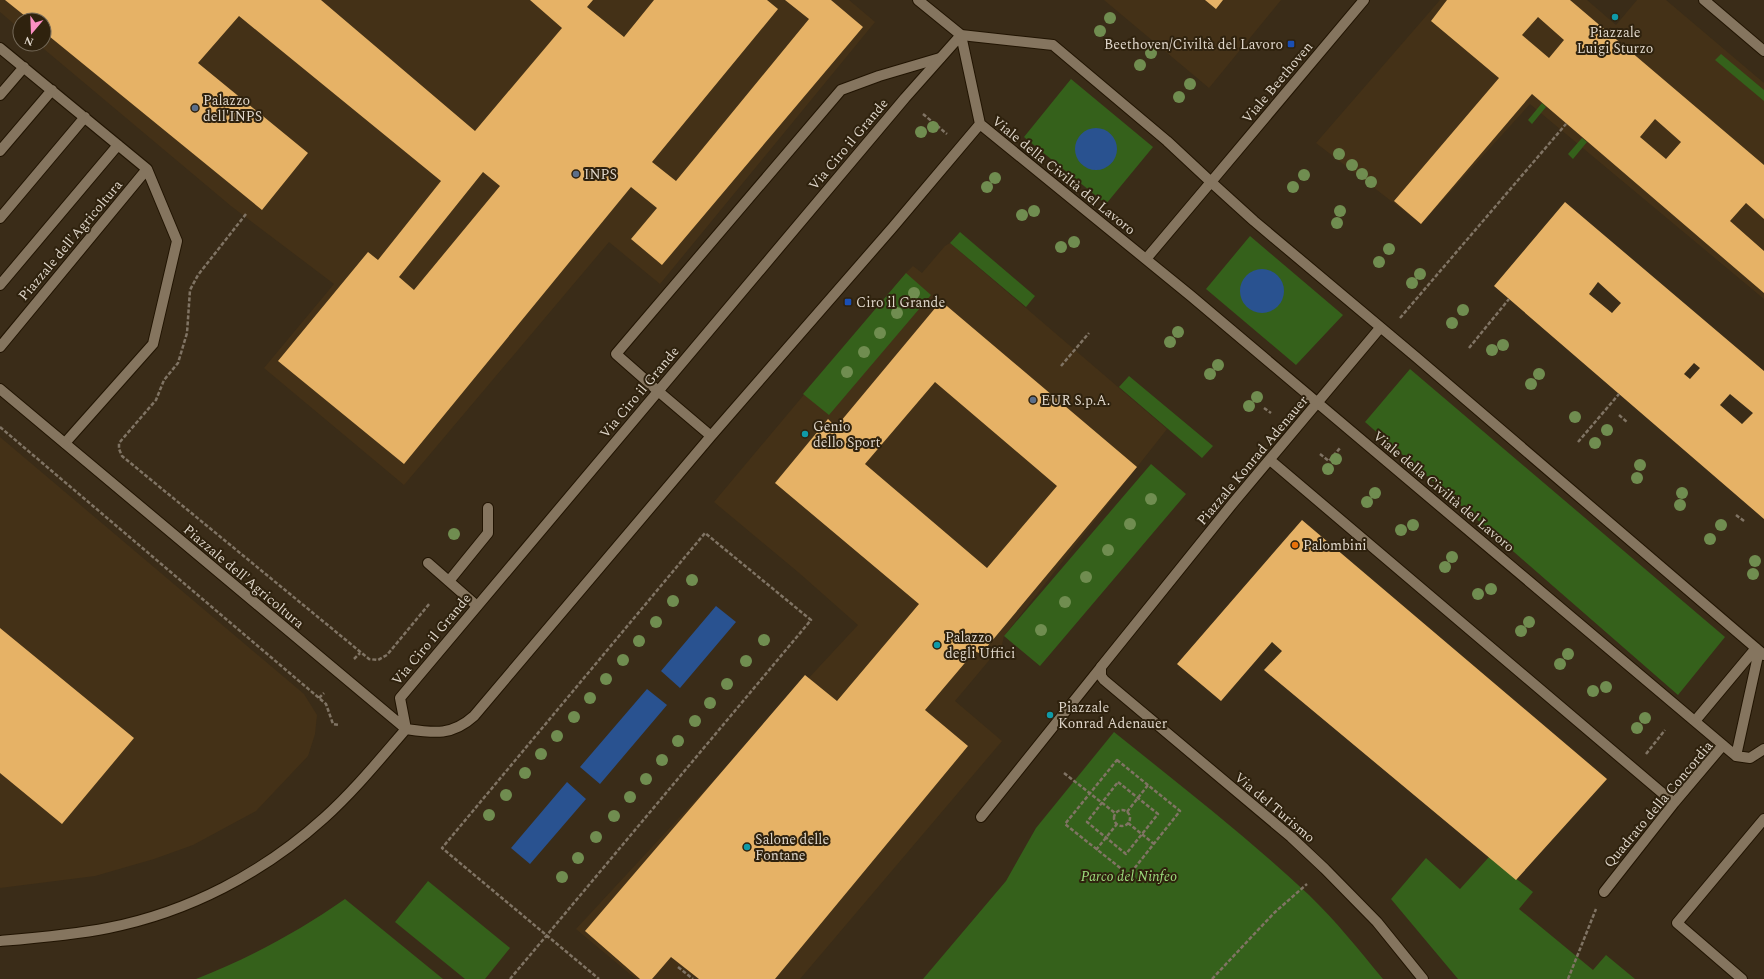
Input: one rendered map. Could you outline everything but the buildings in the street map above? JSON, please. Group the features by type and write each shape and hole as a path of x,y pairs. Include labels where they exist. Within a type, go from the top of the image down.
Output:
{"street":[{"path":"918,0 961,35 1053,45 1167,141 1254,222 1759,651 1736,756 1750,758 1764,749"},
{"name":"Viale Beethoven","path":"1211,182 1364,0"},
{"path":"1704,0 1764,51"},
{"name":"Via Ciro il Grande","path":"406,729 400,698 658,391 961,35"},
{"name":"Viale della Civiltà del Lavoro","path":"961,35 980,124 1146,259 1723,746"},
{"path":"1,50 24,67 147,169 177,241 153,344 65,443"},
{"path":"711,436 616,354 841,90 879,76 940,58"},
{"path":"0,95 24,67"},
{"path":"0,151 52,90"},
{"path":"0,218 85,117"},
{"path":"0,941 108,928 146,919 204,898 235,882 272,859 324,818 346,797 406,729 444,733 461,726 474,716 711,436 893,228 980,124"},
{"name":"Piazzale dell'Agricoltura","path":"0,285 118,145"},
{"name":"Piazzale dell'Agricoltura","path":"0,347 147,169"},
{"path":"1146,259 1211,182"},
{"name":"Piazzale Konrad Adenauer","path":"981,817 1228,510 1317,403 1384,331"},
{"name":"Piazzale dell'Agricoltura","path":"0,389 406,729"},
{"path":"1270,460 1674,804"},
{"path":"449,581 488,532 488,508"},
{"path":"428,563 477,606"},
{"name":"Quadrato della Concordia","path":"1695,721 1759,651"},
{"name":"Via del Turismo","path":"1101,667 1101,676 1104,680 1290,837 1325,869 1377,922 1423,979"},
{"name":"Quadrato della Concordia","path":"1604,892 1674,804 1723,746 1736,756"},
{"path":"1742,979 1676,923 1762,820"}],"path":[{"path":"924,114 947,134"},
{"path":"1384,331 1566,124"},
{"path":"246,214 198,275 190,290 187,333 178,363 164,380 156,400 119,443 119,449 122,456 369,659 378,660 387,655 430,603"},
{"path":"1469,348 1508,299"},
{"path":"1061,366 1089,333"},
{"path":"1578,442 1619,394"},
{"path":"1264,408 1270,413"},
{"path":"1619,415 1627,422"},
{"path":"0,427 326,704 333,724 339,725"},
{"path":"1320,454 1329,460 1340,448"},
{"path":"1736,515 1744,521"},
{"path":"510,979 547,935 810,620 705,533 442,848 547,935 599,979"},
{"path":"354,659 360,653"},
{"path":"319,698 324,693"},
{"path":"1645,754 1665,730"},
{"path":"1116,760 1148,785 1180,811 1129,875 1064,824 1116,760"},
{"path":"1064,773 1115,813"},
{"path":"1118,782 1138,798 1158,814 1126,854 1087,822 1118,782"},
{"path":"1127,812 1148,785"},
{"path":"1120,810 1127,812 1130,818 1128,823 1121,826 1117,824 1114,820 1115,813 1120,810"},
{"path":"1128,823 1154,844"},
{"path":"1096,850 1117,824"},
{"path":"1212,979 1274,913 1307,884"},
{"path":"1568,979 1604,892"},
{"path":"678,966 693,979"}],"shaded area":[{"name":"INPS","path":"0,0 849,0 875,22 660,284 609,242 404,485 264,368 334,284 231,206 48,52 52,52 52,12 12,12 12,22 0,12"},
{"path":"1104,0 1281,0 1209,88"},
{"path":"1440,0 1587,0 1616,25 1637,0 1666,0 1764,83 1764,299 1530,104 1421,224 1316,143"},
{"name":"Palazzo degli Uffici","path":"950,243 1167,429 1004,636 1002,645 955,701 1002,741 800,979 636,979 576,929 858,625 798,572 714,502 906,273 913,266 922,273 945,246"},
{"path":"0,437 304,694 317,715 315,734 308,756 256,811 193,845 154,859 95,876 0,888"}],"green space":[{"path":"1721,54 1764,90 1764,101 1715,60"},
{"path":"1071,79 1153,147 1106,204 1024,137"},
{"path":"1542,103 1546,107 1532,124 1528,120"},
{"path":"1582,138 1587,142 1573,159 1568,154"},
{"path":"960,232 1035,296 1026,307 950,243"},
{"path":"1250,236 1343,315 1296,365 1206,289"},
{"path":"906,273 931,295 829,415 803,394"},
{"path":"1410,369 1725,637 1678,695 1365,422"},
{"path":"1129,376 1213,446 1202,458 1119,387"},
{"path":"1151,464 1186,494 1040,666 1004,636"},
{"name":"Parco del Ninfeo","path":"1114,732 1237,832 1309,895 1338,925 1383,979 923,979 1006,881 1036,828"},
{"path":"1489,857 1533,892 1519,909 1593,970 1606,955 1635,979 1458,979 1391,899 1426,858 1460,889"},
{"path":"428,881 510,948 485,979 465,979 395,922"},
{"path":"345,899 443,979 196,979 273,944"}],"water":[{"path":"1092,128 1100,128 1111,134 1117,145 1117,153 1111,164 1100,170 1092,170 1081,164 1075,153 1075,145 1081,134"},
{"path":"1258,269 1266,269 1278,275 1284,287 1284,295 1278,307 1266,313 1258,313 1246,307 1240,295 1240,287 1246,275"},
{"path":"716,606 736,622 680,688 661,671"},
{"path":"647,689 667,705 600,784 580,767"},
{"path":"567,782 586,799 530,864 511,848"}],"place":[{"name":"Piazzale Luigi Sturzo","path":"1615,17"},
{"name":"Beethoven/Civiltà del Lavoro","path":"1291,44"},
{"name":"Palazzo dell'INPS","path":"195,108"},
{"name":"INPS","path":"576,174"},
{"name":"Ciro il Grande","path":"848,302"},
{"name":"EUR S.p.A.","path":"1033,400"},
{"name":"Genio dello Sport","path":"805,434"},
{"name":"Palombini","path":"1295,545"},
{"name":"Palazzo degli Uffici","path":"937,645"},
{"name":"Piazzale Konrad Adenauer","path":"1050,715"},
{"name":"Salone delle Fontane","path":"747,847"}]}
